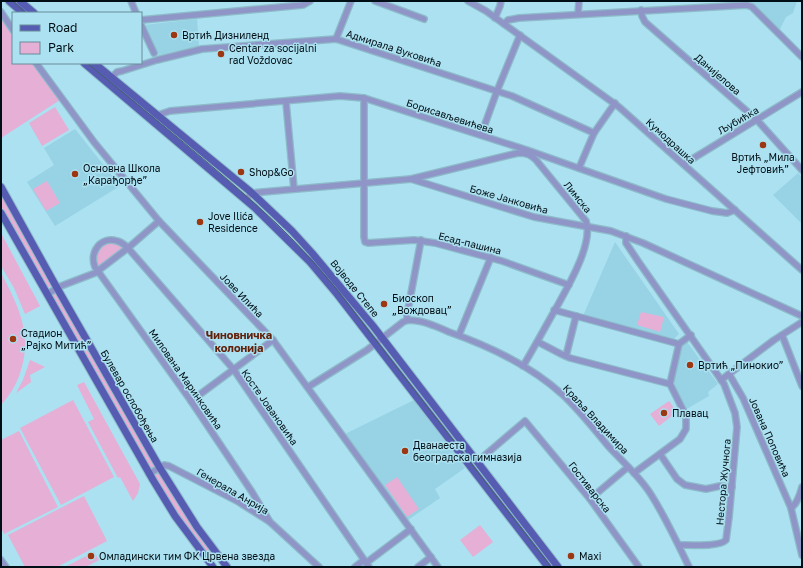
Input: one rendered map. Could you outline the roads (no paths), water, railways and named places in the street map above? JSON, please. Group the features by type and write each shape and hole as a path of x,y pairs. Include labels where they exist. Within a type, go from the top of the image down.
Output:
{"main road":[{"path":"8,1 24,12"},
{"path":"12,1 24,12"},
{"path":"20,1 33,12"},
{"name":"Војводе Степе","path":"85,64 252,193 312,253 382,338 558,567"},
{"name":"Војводе Степе","path":"95,64 246,199 310,262 548,567"},
{"name":"Булевар ослобођења","path":"1,186 57,288 160,468 190,517 224,566"},
{"path":"1,213 149,474 175,516 213,567"},
{"path":"109,402 118,396"}],"street":[{"path":"131,1 136,12"},
{"path":"142,20 304,5 310,1"},
{"path":"336,39 351,1"},
{"path":"375,1 424,19"},
{"name":"Кумодрашка","path":"468,1 496,18 615,103 802,270"},
{"path":"496,18 501,1"},
{"path":"578,14 579,1"},
{"path":"504,24 510,19 744,5 750,6 802,58"},
{"name":"Данијелова","path":"641,10 645,22 757,120 802,170"},
{"path":"1,12 12,28"},
{"path":"142,27 154,53"},
{"path":"481,135 520,36"},
{"name":"Адмирала Вуковића","path":"111,78 117,72 197,50 336,39 522,100 594,133"},
{"name":"Јове Илића","path":"37,64 94,142 159,221 273,340 438,567"},
{"name":"Љубићка","path":"684,164 802,92"},
{"name":"Борисављевићева","path":"154,117 170,111 286,102 340,96 364,98 515,146 666,199 686,205 726,213 735,210"},
{"path":"363,183 364,98"},
{"path":"286,102 294,189"},
{"path":"579,168 594,133 615,103"},
{"path":"515,146 517,150 515,154"},
{"path":"411,179 515,154 529,154 536,160 541,155"},
{"name":"Лимска","path":"523,366 569,285 583,251 586,240 587,226 586,221 536,160"},
{"name":"Боже Јанковића","path":"252,193 411,179 534,218 587,226 626,236 802,316"},
{"name":"Есад-пашина","path":"363,183 364,240 368,243 421,240 491,257 569,285"},
{"path":"246,199 252,193"},
{"path":"47,294 57,288 98,271 128,248 159,221"},
{"path":"626,236 626,243 722,380 728,374 802,322"},
{"path":"308,387 375,344 405,321 421,240"},
{"path":"98,271 94,264 93,257 95,251 101,244 106,241 116,241 128,248"},
{"name":"Косте Јовановића","path":"128,248 234,370 367,563"},
{"path":"459,335 491,257"},
{"name":"Милована Маринковића","path":"98,271 191,401 270,522"},
{"path":"554,310 679,344"},
{"path":"566,356 576,316"},
{"name":"Краља Владимира","path":"405,321 424,323 459,335 487,347 523,366 563,395 634,473 652,496 679,545 689,567"},
{"path":"634,473 680,440 686,429 686,416 670,384 679,344 691,335"},
{"path":"782,335 802,386"},
{"path":"191,401 273,340"},
{"path":"538,342 566,356 670,384"},
{"name":"Јована Поповића","path":"728,374 743,398 791,508 802,555"},
{"name":"Нестора Жучнога","path":"679,545 717,544 725,541 730,517 736,421 732,405 722,380"},
{"name":"Гостиварска","path":"477,462 525,421 590,499 639,567"},
{"path":"660,454 677,479 685,485 706,489 720,486 732,487"},
{"name":"Генерала Анрија","path":"160,468 166,465 178,470 247,507 270,522 319,567"},
{"path":"590,499 628,467"},
{"path":"149,474 160,468"},
{"path":"791,508 798,501 802,487"},
{"path":"247,507 253,505 256,499"},
{"path":"355,567 367,563 411,529"},
{"path":"418,567 431,557"},
{"path":"1,560 6,567"}],"tram line":[{"path":"12,1 25,12"},
{"path":"88,64 231,182 299,246 334,286 551,567"}],"place":[{"name":"Вртић Дизниленд","path":"174,35"},
{"name":"Centar za socijalni rad Voždovac","path":"221,54"},
{"name":"Вртић „Мила Јефтовић”","path":"763,145"},
{"name":"Shop&Go","path":"241,172"},
{"name":"Основна Школа „Карађорђе”","path":"75,174"},
{"name":"Jove Ilića Residence","path":"200,222"},
{"name":"Биоскоп „Вождовац”","path":"384,304"},
{"name":"Стадион „Рајко Митић”","path":"13,339"},
{"name":"Вртић „Пинокио”","path":"690,365"},
{"name":"Плавац","path":"664,413"},
{"name":"Дванаеста београдска гимназија","path":"405,451"},
{"name":"Омладински тим ФК Црвена звезда","path":"91,556"},
{"name":"Maxi","path":"571,556"}],"district":[{"name":"Чиновничка колонија","path":"239,341"}]}
